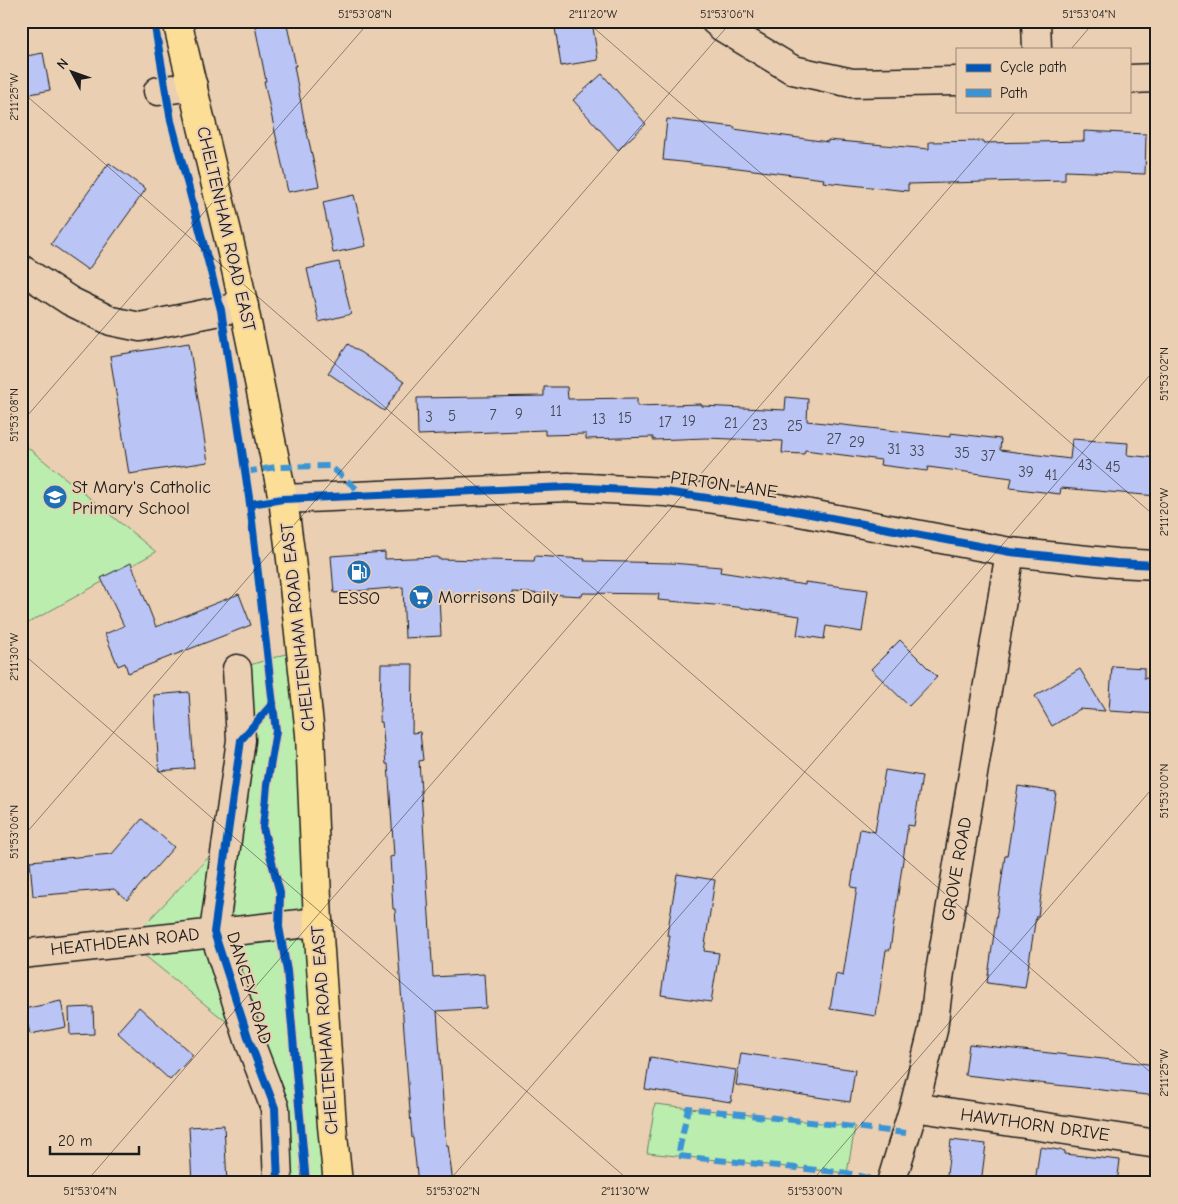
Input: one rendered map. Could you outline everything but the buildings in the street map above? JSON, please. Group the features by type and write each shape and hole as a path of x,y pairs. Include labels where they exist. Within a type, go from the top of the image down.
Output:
{"main road":[{"name":"CHELTENHAM ROAD EAST","path":"177,21 244,306 283,500 302,649 310,734 318,922 332,1126 338,1183"}],"street":[{"path":"715,21 793,70 852,83 956,81"},
{"path":"1036,21 1037,48"},
{"path":"1130,78 1157,78"},
{"path":"158,91 193,86"},
{"path":"21,269 70,301 86,309 111,321 140,327 244,306"},
{"name":"PIRTON LANE","path":"283,500 568,487 666,492 784,509 1010,552 1116,563 1157,565"},
{"name":"GROVE ROAD","path":"891,1183 914,1107 933,1030 940,972 1010,552"},
{"name":"DANCEY ROAD","path":"237,669 241,740 214,932 249,1040 274,1108 278,1183"},
{"name":"HEATHDEAN ROAD","path":"21,954 318,922"},
{"name":"HAWTHORN DRIVE","path":"914,1107 1157,1144"}],"green space":[{"name":"St Mary's Catholic Primary School","path":"21,442 156,552 21,627"},
{"path":"302,649 338,1183 278,1183 249,1040 128,942 229,836 237,669"},
{"path":"655,1104 855,1127 847,1173 647,1153"}],"marked path":[{"path":"245,472 276,467 330,466 364,495"},
{"path":"887,1183 847,1173 678,1156 688,1108 906,1133"}],"cycle path":[{"path":"154,21 171,121 221,310 250,504 276,731 267,785 263,828 280,893 279,927 287,971 306,1183"},
{"path":"250,504 283,499 568,487 666,492 784,509 1010,552 1116,563 1157,565"},
{"path":"273,703 241,740 214,932 249,1040 275,1108 278,1183"}],"place":[{"name":"St Mary's Catholic Primary School","path":"55,497"},
{"name":"ESSO","path":"359,572"},
{"name":"Morrisons Daily","path":"421,597"}]}
